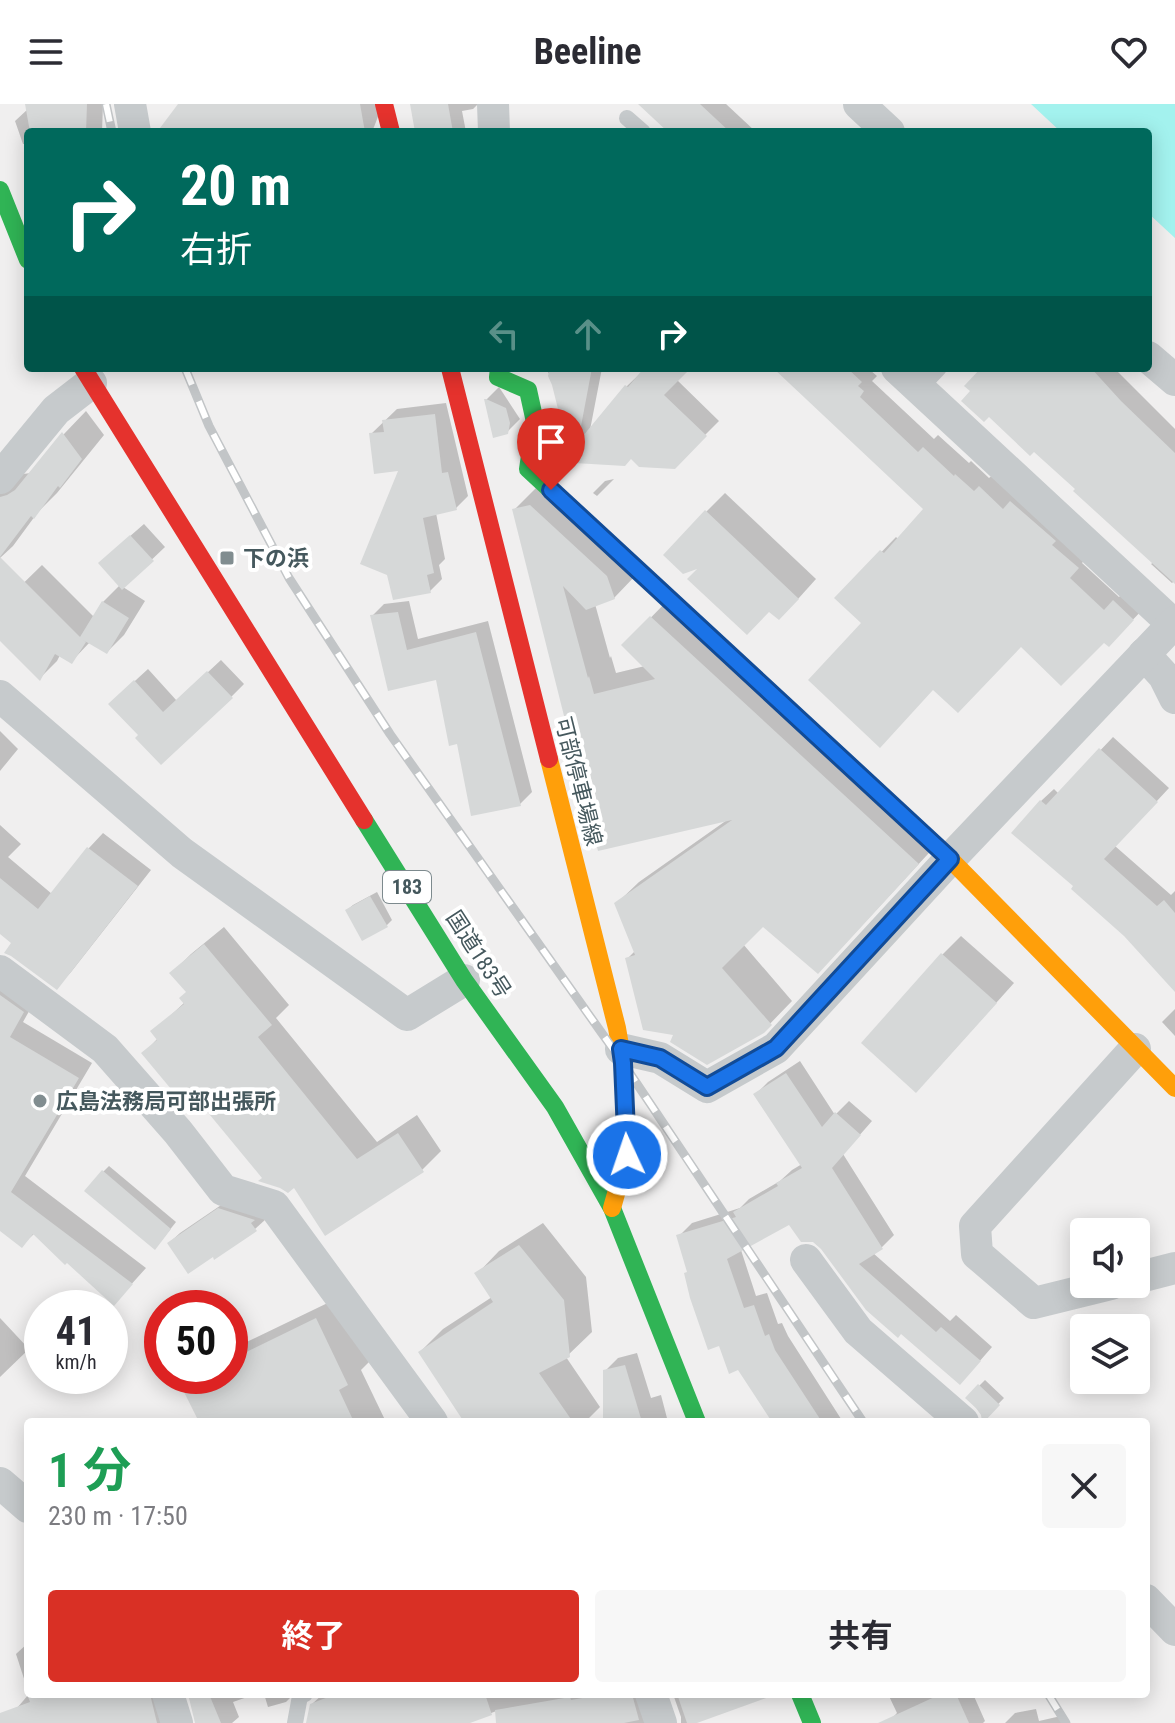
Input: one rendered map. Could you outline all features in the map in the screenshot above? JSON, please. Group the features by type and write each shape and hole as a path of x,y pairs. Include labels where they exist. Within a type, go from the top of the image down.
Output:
{"main road":[{"path":"384,104 390,128"},
{"path":"0,190 24,250"},
{"name":"可部停車場線","path":"451,372 621,1049 627,1155 612,1208"},
{"path":"499,372 498,377 528,390 535,422 528,469 950,859 1175,1088"},
{"name":"国道183号","path":"87,376 464,980 555,1107 612,1208 695,1418"},
{"path":"802,1698 812,1723"}],"street":[{"path":"130,104 134,128"},
{"path":"493,104 494,128"},
{"path":"859,104 885,128"},
{"path":"1152,360 1175,380"},
{"path":"621,1049 660,1058 707,1087 776,1048 1174,623 918,375"},
{"path":"0,478 87,376"},
{"path":"1144,654 1164,676 1175,698"},
{"path":"0,696 182,853 407,1015 464,980"},
{"path":"0,971 105,1049 178,1132 223,1190 274,1206 429,1418"},
{"path":"1070,1294 1034,1303 977,1254 975,1226 1135,1049"},
{"path":"806,1260 858,1331 958,1418"},
{"path":"1150,1274 1175,1268"},
{"path":"0,1483 24,1504"},
{"path":"1150,1604 1175,1630"},
{"path":"169,1698 177,1723"},
{"path":"652,1698 661,1723"}],"lane":[{"path":"627,118 638,128"},
{"path":"295,1723 300,1698"}],"water":[{"path":"1031,104 1175,104 1175,238 1152,217 1152,128 1057,128"}],"building":[{"path":"25,104 87,104 86,128 29,128"},
{"path":"178,104 360,104 364,128 160,128"},
{"path":"410,104 448,104 452,128 414,128"},
{"path":"638,104 700,104 726,128 664,128"},
{"path":"549,372 591,372 578,442 625,385 628,387 641,372 687,372 664,395 707,436 675,469 639,467 631,459 625,466 557,462 560,417"},
{"path":"777,372 851,372 862,382 858,386 864,391 860,397 918,452 923,447 954,476 974,491 979,486 1003,509 1010,501 1056,541 1052,545 1079,568 1070,578 1104,610 1113,600 1134,620 1109,647 1104,643 1061,686 1021,647 958,713 933,690 880,748 808,680 861,623 834,598 880,550 884,553 923,509"},
{"path":"977,372 1095,372 1175,453 1175,584 1034,452 1030,456 989,417 984,422 961,401 970,391 964,386"},
{"path":"484,399 506,408 510,423 508,434 493,438"},
{"path":"435,414 442,473 448,472 457,510 423,518 434,573 427,575 431,593 393,600 387,575 360,564 398,471 374,474 369,433 384,432 382,420"},
{"path":"62,432 82,459 34,519 31,516 0,557 0,497 15,490"},
{"path":"530,505 607,576 615,599 586,610 563,586 594,694 655,679 621,645 650,616 919,864 818,974 763,927 722,968 772,1025 764,1033 707,1065 670,1042 673,1035 643,1030 625,958 635,955 614,903 732,820 598,851 512,509"},
{"path":"705,510 799,599 779,620 769,612 747,635 687,579 697,569 683,574 663,555"},
{"path":"130,535 154,561 122,590 98,563"},
{"path":"0,557 80,637 102,601 129,618 107,654 83,640 86,642 72,664 55,654 40,681 0,641"},
{"path":"398,612 407,650 476,632 521,806 471,816 457,744 449,746 436,680 388,691 370,615"},
{"path":"207,671 233,698 161,765 108,704 134,680 163,712"},
{"path":"1099,748 1158,802 1104,859 1157,906 1164,900 1175,913 1175,992 1124,936 1071,889 1073,886 1011,833 1040,800 1046,805"},
{"path":"87,847 138,886 57,990 4,953 11,943 0,934 0,878 38,909"},
{"path":"370,896 388,927 362,941 345,910"},
{"path":"204,944 272,1025 258,1037 357,1159 398,1133 424,1172 325,1236 294,1188 288,1193 258,1181 262,1178 191,1092 181,1101 141,1053 157,1040 150,1031 184,1004 179,998 186,992 169,973"},
{"path":"941,953 997,1003 916,1093 861,1043"},
{"path":"0,995 24,1012 10,1037 79,1078 11,1192 133,1284 128,1290 97,1290 33,1234 22,1248 0,1231"},
{"path":"786,1073 822,1127 835,1112 861,1135 832,1168 883,1249 859,1264 936,1332 941,1327 981,1361 960,1385 901,1334 898,1338 866,1310 821,1249 813,1242 801,1242 789,1225 727,1259 744,1308 754,1305 765,1336 769,1334 775,1350 819,1418 769,1418 738,1370 729,1374 719,1346 708,1350 690,1298 684,1273 687,1272 676,1235 736,1217 733,1212 802,1168 753,1094"},
{"path":"102,1170 171,1229 155,1250 84,1191"},
{"path":"218,1208 255,1220 251,1223 257,1231 188,1274 167,1243"},
{"path":"519,1245 564,1300 570,1357 539,1373 570,1418 461,1418 418,1352 493,1302 474,1273"},
{"path":"316,1318 348,1385 339,1390 352,1418 197,1418 185,1394 248,1394 248,1351"},
{"path":"625,1365 641,1418 603,1418 603,1370"},
{"path":"978,1384 1000,1405 988,1418 981,1418 965,1398"},
{"path":"28,1698 151,1698 157,1723 0,1723 0,1713 30,1702"},
{"path":"189,1698 211,1698 221,1723 195,1723"},
{"path":"326,1698 486,1698 492,1715 470,1723 306,1723 310,1704"},
{"path":"564,1698 633,1698 639,1720 624,1723 496,1723 495,1710"},
{"path":"678,1698 766,1698 697,1723 687,1723"},
{"path":"932,1698 958,1698 969,1723 878,1723"}],"railway":[{"path":"106,104 111,128"},
{"path":"187,372 209,426 289,578 390,734 623,1063 860,1418"},
{"path":"1050,1698 1066,1723"}],"traffic: fast":[{"path":"0,190 24,250"},
{"path":"499,372 498,377 528,390 535,422 528,469 892,805"},
{"path":"364,820 464,980 555,1107 612,1208 695,1418"},
{"path":"802,1698 812,1723"}],"traffic: slow":[{"path":"549,759 617,1028 623,1063 627,1155 612,1208"},
{"path":"892,805 950,859 1175,1088"}],"traffic: jam":[{"path":"384,104 390,128"},
{"path":"85,372 364,820"},
{"path":"451,372 549,759"}],"place":[{"name":"下の浜","path":"227,558"},
{"name":"広島法務局可部出張所","path":"40,1101"}],"route":[{"path":"551,490 950,859 776,1048 707,1087 660,1058 621,1049 627,1155"}]}
